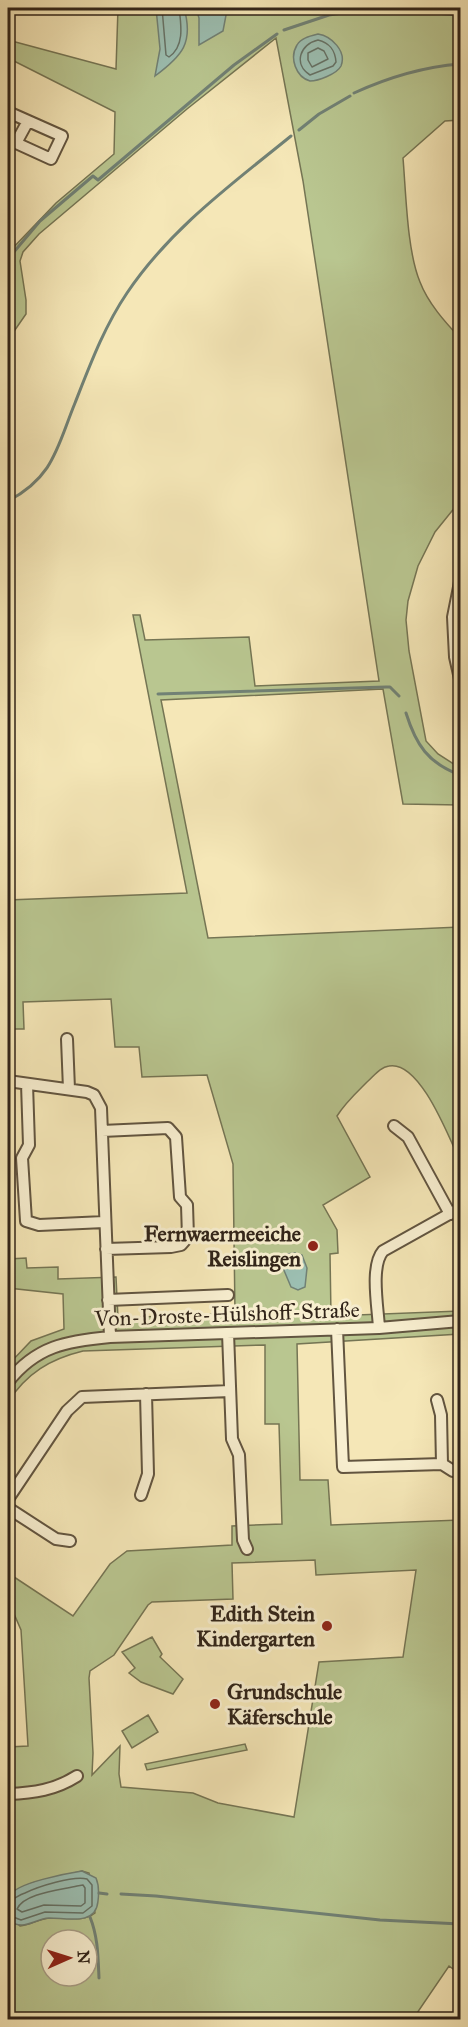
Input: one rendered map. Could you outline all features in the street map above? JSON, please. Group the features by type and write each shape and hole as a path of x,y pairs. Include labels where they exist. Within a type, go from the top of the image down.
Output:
{"street":[{"path":"8,112 62,136 51,159 16,143 28,121"},
{"path":"460,199 460,240"},
{"path":"460,582 453,617 455,657 460,679"},
{"path":"67,1039 69,1089"},
{"path":"8,1081 87,1092 98,1100 101,1108 110,1337"},
{"path":"27,1084 29,1144 22,1158 26,1221 39,1225 104,1222"},
{"path":"394,1126 408,1137 450,1214"},
{"path":"102,1131 168,1128 176,1137 180,1197 187,1205 188,1237 181,1245 106,1249"},
{"path":"380,1328 376,1268 379,1255 460,1208"},
{"path":"108,1300 228,1295"},
{"name":"Von-Droste-Hülshoff-Straße","path":"8,1382 31,1359 50,1348 71,1341 110,1337 380,1328 460,1321"},
{"path":"337,1329 343,1467 442,1464 453,1471 460,1471"},
{"path":"228,1333 232,1439 239,1455 243,1540 247,1549"},
{"path":"8,1499 67,1411 74,1402 82,1397 230,1391"},
{"path":"141,1495 148,1474 146,1394"},
{"path":"437,1400 441,1415 442,1464"},
{"path":"8,1508 56,1539 70,1541"},
{"path":"8,1794 48,1790 63,1785 77,1776"}],"green space":[{"path":"118,8 460,8 460,120 445,121 403,158 408,222 416,269 423,290 432,305 460,338 460,501 435,532 418,566 408,601 406,620 409,651 426,741 438,754 460,768 460,805 403,804 383,689 161,700 208,938 460,927 460,1161 441,1119 422,1087 412,1075 400,1067 389,1066 377,1072 337,1116 370,1177 323,1205 337,1230 338,1253 330,1254 331,1316 460,1311 460,1334 297,1344 300,1480 328,1480 331,1525 460,1520 460,1974 449,1966 413,2019 8,2019 8,1747 28,1746 21,1630 8,1600 8,1573 73,1616 110,1564 127,1551 232,1545 232,1526 282,1524 279,1424 265,1424 265,1345 83,1351 60,1358 31,1375 8,1402 8,1365 31,1341 64,1329 63,1294 8,1288 8,1259 26,1258 27,1268 58,1267 58,1279 116,1277 118,1318 235,1313 233,1164 207,1075 142,1077 139,1047 115,1047 111,999 23,1002 24,1029 8,1029 8,900 187,893 133,615 140,615 145,640 249,637 255,686 379,681 303,181 276,38 187,109 39,234 23,252 20,261 26,314 8,340 8,253 56,203 114,154 115,112 8,58 8,40 116,69","holes":["315,1560 316,1575 416,1570 403,1657 319,1662 294,1817 218,1803 193,1793 121,1787 120,1746 92,1775 90,1671 114,1655 148,1605 152,1602 233,1599 232,1563","82,1871 89,1873 95,1913 83,1918 50,1918 20,1926 9,1915 10,1896 32,1883"]},
{"path":"152,1637 162,1654 160,1657 183,1679 173,1694 141,1682 129,1673 135,1668 122,1652"},
{"path":"148,1715 158,1732 132,1748 122,1731"},
{"path":"245,1744 247,1750 147,1770 145,1764"}],"water":[{"path":"156,8 184,8 187,31 186,40 179,55 155,76 160,49"},
{"path":"196,8 225,8 227,10 223,31 199,45 199,18"},
{"path":"318,34 337,45 342,55 341,66 332,74 310,81 301,76 295,66 295,50 301,41"},
{"path":"295,1253 302,1255 307,1268 305,1287 298,1290 291,1287 283,1268 283,1257"},
{"path":"82,1871 96,1878 98,1883 98,1901 92,1914 80,1919 49,1918 24,1925 9,1920 9,1898 14,1891 43,1879"}],"waterway":[{"path":"284,30 329,15 372,8 460,15"},
{"path":"8,259 40,221 93,176 98,180 234,65 277,34"},
{"path":"354,93 406,74 460,64"},
{"path":"299,130 319,114 350,96"},
{"path":"8,501 35,482 52,460 104,333 127,293 144,270 162,248 203,208 291,136"},
{"path":"158,694 390,687 399,696"},
{"path":"406,713 419,744 431,759 460,775"},
{"path":"99,1893 107,1894"},
{"path":"121,1894 380,1920 460,1924"},
{"path":"90,1917 94,1928"},
{"path":"8,1934 14,1924"}],"place":[{"name":"Fernwaermeeiche Reislingen","path":"313,1246"},
{"name":"Edith Stein Kindergarten","path":"327,1626"},
{"name":"Grundschule Käferschule","path":"215,1704"}]}
